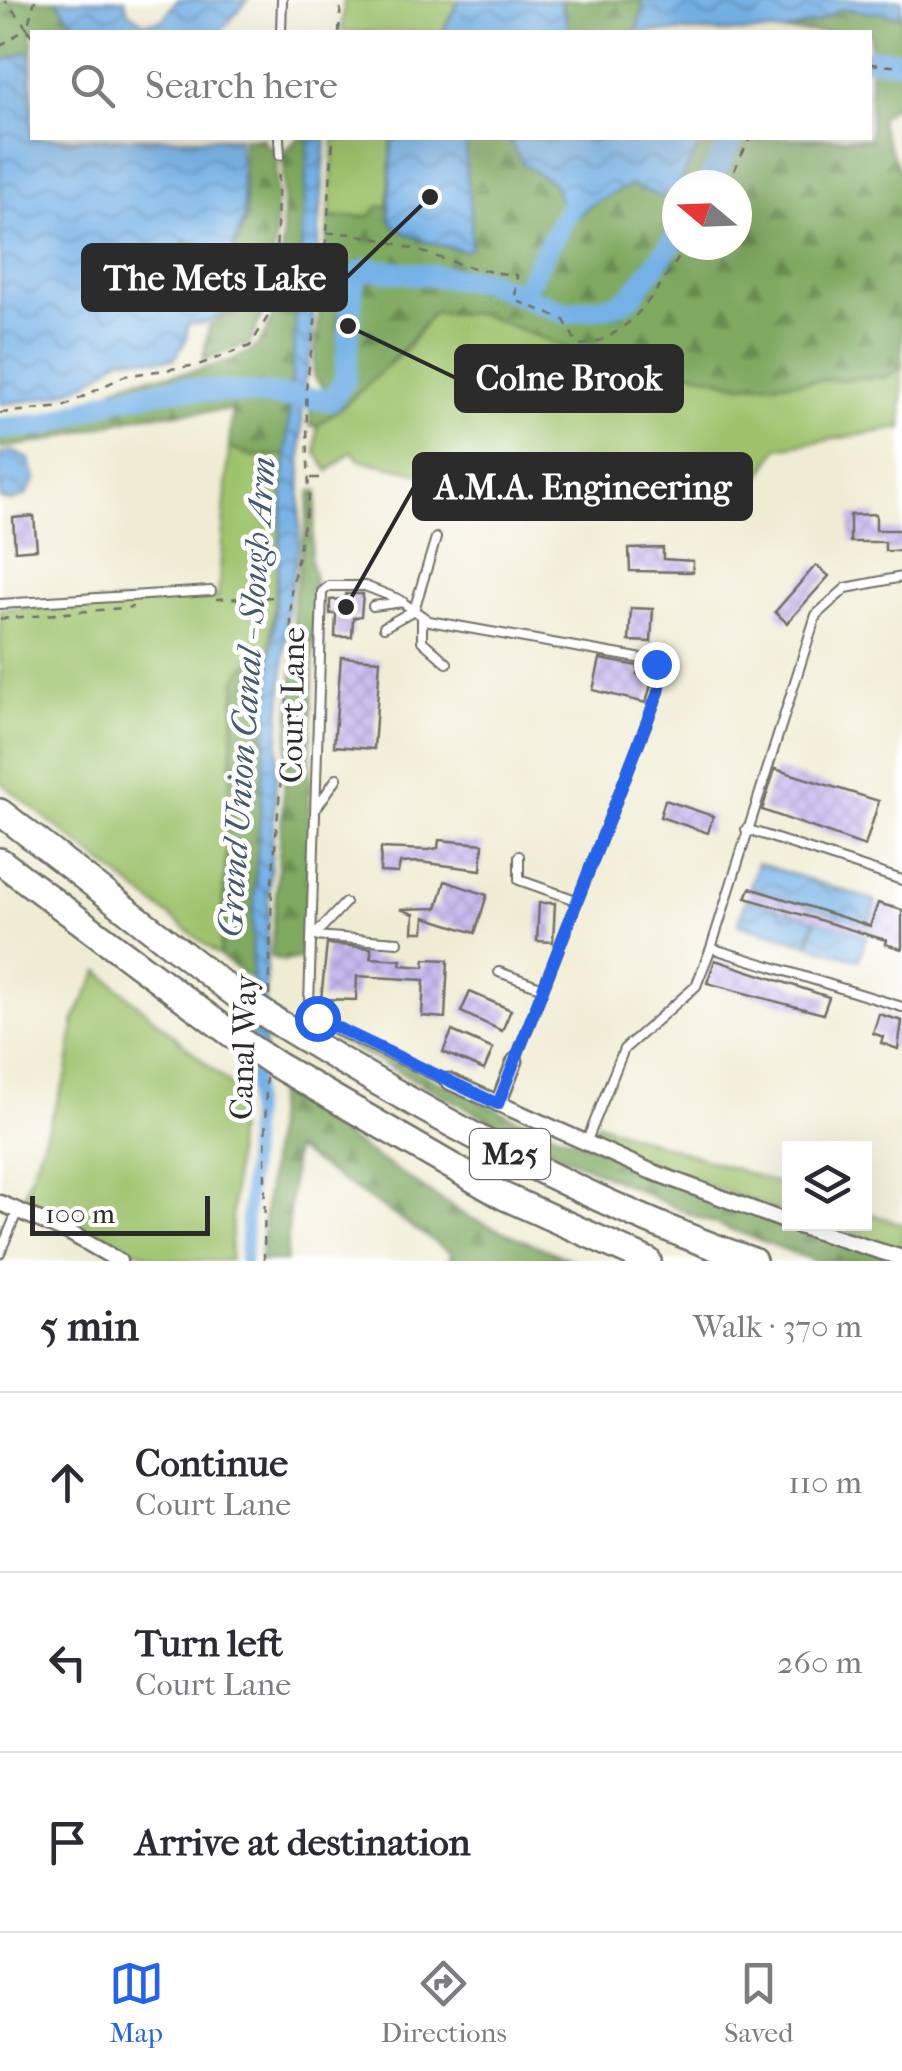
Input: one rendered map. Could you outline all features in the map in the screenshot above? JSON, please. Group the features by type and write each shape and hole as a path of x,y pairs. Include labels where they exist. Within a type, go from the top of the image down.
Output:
{"highway":[{"name":"M25","path":"0,812 242,1000 279,1024 523,1160 753,1261"},
{"name":"M25","path":"0,861 271,1064 503,1196 648,1261"}],"street":[{"path":"498,1104 515,1061"},
{"name":"Court Lane","path":"448,1082 586,1144 782,1220"},
{"path":"0,1203 119,1261"},
{"name":"Court Lane","path":"816,1231 902,1258"}],"lane":[{"path":"281,30 282,0"},
{"path":"279,140 280,155"},
{"path":"436,538 418,613 422,641 447,663"},
{"path":"586,1144 624,1049 696,986 816,615 846,588 902,577"},
{"path":"322,578 323,590"},
{"name":"Court Lane","path":"448,1082 317,1018 309,998 323,590 330,586 366,586 418,613 643,659 659,667 659,691 515,1061"},
{"path":"0,604 214,595"},
{"path":"373,606 403,602"},
{"path":"384,627 418,613"},
{"path":"317,807 338,778"},
{"path":"746,830 902,880"},
{"path":"518,856 520,880 576,900"},
{"path":"314,936 344,903"},
{"path":"314,936 398,942"},
{"path":"711,948 902,1007"},
{"path":"499,972 543,988"},
{"path":"0,1253 18,1210"}],"path":[{"path":"5,0 30,33"},
{"path":"0,46 27,28 34,0"},
{"path":"339,30 341,0"},
{"path":"872,64 902,67"},
{"name":"Canal Way","path":"269,996 272,883 292,647 291,592 299,566 310,478 304,417 327,233 332,140"},
{"path":"734,170 749,140"},
{"path":"0,412 63,407 124,376 198,365 250,346 267,318 275,291 280,155"},
{"path":"327,233 360,232 427,256 516,275 515,300 564,320 578,345 598,344 640,311 677,260"},
{"path":"310,478 322,478"},
{"path":"214,595 277,597"},
{"path":"0,619 138,606"},
{"name":"Canal Way","path":"264,1261 262,1139 271,1064"}],"green space":[{"path":"0,0 57,0 79,29 30,30 30,54 0,62"},
{"path":"344,0 459,0 444,30 342,30"},
{"path":"560,0 641,0 644,9 637,30 569,30"},
{"path":"839,9 902,15 902,59 872,58 872,30 791,30 820,21"},
{"path":"872,61 902,63 902,106 893,106 880,118 902,178 902,368 885,377 741,385 633,356 569,349 481,314 432,313 408,344 364,388 317,426 310,426 310,406 331,406 347,378 355,292 359,276 369,271 484,282 565,314 615,307 632,299 662,259 752,260 752,170 718,170 735,140 872,140"},
{"path":"243,140 264,140 267,146 277,149 276,224 267,298 249,344 203,360 209,327 231,311 236,275 217,270 206,276 182,246 186,240 202,254 235,267 232,257 246,218"},
{"path":"296,140 309,140 294,387 183,385 113,395 112,389 134,380 191,372 236,358 253,349 265,333 274,311 282,257 284,153"},
{"path":"334,140 392,140 388,206 378,208 371,216 329,218"},
{"path":"468,140 509,140 523,164 553,182 562,206 557,227 520,292 478,277 365,266 354,274 337,323 344,372 331,395 313,376 329,218 370,216 378,207 388,206 390,219 420,239 458,250 472,241 464,154"},
{"path":"702,140 729,140 713,170 687,170"},
{"path":"630,185 662,196 662,252 629,295 614,303 566,310 525,294 564,228 592,204"},
{"path":"432,313 481,314 569,349 633,356 741,385 885,377 902,368 902,428 778,448 746,499 447,467 444,479 359,460 352,451 329,471 316,453 317,426 408,348"},
{"path":"178,390 221,392 293,407 289,455 252,456 229,448 232,410 146,415 42,442 0,448 0,430 45,426 117,400"},
{"path":"229,448 252,456 289,455 269,650 254,658 236,681 220,956 0,782 0,609 218,597"},
{"path":"311,491 318,491 310,559 315,580 305,957 284,961 271,957 294,659 293,604"},
{"path":"269,650 252,980 220,956 236,680 243,668"},
{"path":"99,971 238,1091 230,1261 160,1261 22,1200 67,1074 75,1018"},
{"path":"308,1010 324,1027 513,1117 782,1217 782,1231 821,1231 902,1261 816,1261 692,1215 534,1143 330,1036 305,1018"},
{"path":"277,1092 466,1216 574,1261 449,1261 451,1253 294,1149 286,1261 260,1261"},
{"path":"597,1123 782,1185 782,1212 602,1145 594,1133"},
{"path":"872,1214 902,1224 902,1249 839,1231 872,1231"}],"water":[{"path":"57,0 125,0 128,12 145,23 162,20 177,0 248,0 222,30 78,29"},
{"path":"459,0 560,0 569,30 444,30"},
{"path":"641,0 902,0 902,15 839,9 820,21 791,30 637,30 644,9"},
{"path":"30,54 30,140 239,140 244,217 230,257 233,269 219,264 186,240 182,246 206,276 217,270 234,274 231,308 208,323 188,324 186,340 174,360 121,357 94,379 65,392 0,404 0,62"},
{"path":"309,140 326,140 311,352 303,389 299,544 288,603 269,891 264,1054 251,1046 253,915"},
{"path":"392,140 468,140 470,248 464,251 423,241 389,219"},
{"path":"509,140 702,140 686,170 662,170 662,197 630,185 592,204 564,228 557,227 562,205 553,183 523,164"},
{"path":"12,451 29,459 35,480 25,496 12,501 0,499 0,454"},
{"path":"757,863 876,901 868,926 750,888"},
{"path":"746,898 815,919 807,944 738,924"},
{"path":"817,919 867,934 859,960 809,945"}],"building":[{"path":"876,514 876,530 902,530 902,551 885,551 885,542 850,542 850,515"},
{"path":"34,516 37,549 15,551 13,518"},
{"path":"663,548 663,559 693,561 693,572 630,571 629,549"},
{"path":"816,565 829,576 787,623 775,612"},
{"path":"346,594 363,594 361,616 353,618 352,637 335,637 336,614 330,614 330,600 345,599"},
{"path":"631,608 653,609 651,642 629,641"},
{"path":"341,657 380,660 374,749 334,746"},
{"path":"600,659 638,666 637,674 653,677 646,703 593,690"},
{"path":"775,769 879,801 865,846 762,810"},
{"path":"665,800 713,816 708,833 660,817"},
{"path":"439,840 483,844 481,870 419,862 400,863 398,873 380,872 381,848 428,850 438,848"},
{"path":"445,881 487,895 475,933 425,917 424,932 413,932 414,914 400,909 437,908"},
{"path":"750,888 870,926 878,903 902,910 902,949 885,944 886,940 746,898"},
{"path":"539,903 555,903 553,942 537,941"},
{"path":"327,944 371,948 371,958 401,960 400,965 424,967 425,959 448,960 445,1018 422,1016 424,980 357,976 356,1000 321,999"},
{"path":"715,960 829,997 823,1014 707,983"},
{"path":"470,992 511,1010 502,1031 461,1012"},
{"path":"879,1014 902,1021 898,1049 881,1043 883,1037 873,1033"},
{"path":"452,1031 493,1049 484,1070 443,1052"}],"waterway":[{"path":"872,59 902,61"},
{"path":"715,170 732,140"},
{"path":"521,295 573,202"},
{"path":"0,428 45,425 115,399 178,388 331,400 345,380 353,285 357,275 367,269 485,281 566,313 615,305 631,297 662,256"},
{"name":"Grand Union Canal - Slough Arm","path":"245,1261 256,1049"}],"place":[{"name":"The Mets Lake","path":"430,197"},
{"name":"Colne Brook","path":"348,326"},
{"name":"A.M.A. Engineering","path":"346,607"}],"route":[{"path":"317,1018 341,1033 498,1104 659,691 662,676 656,664"}]}
